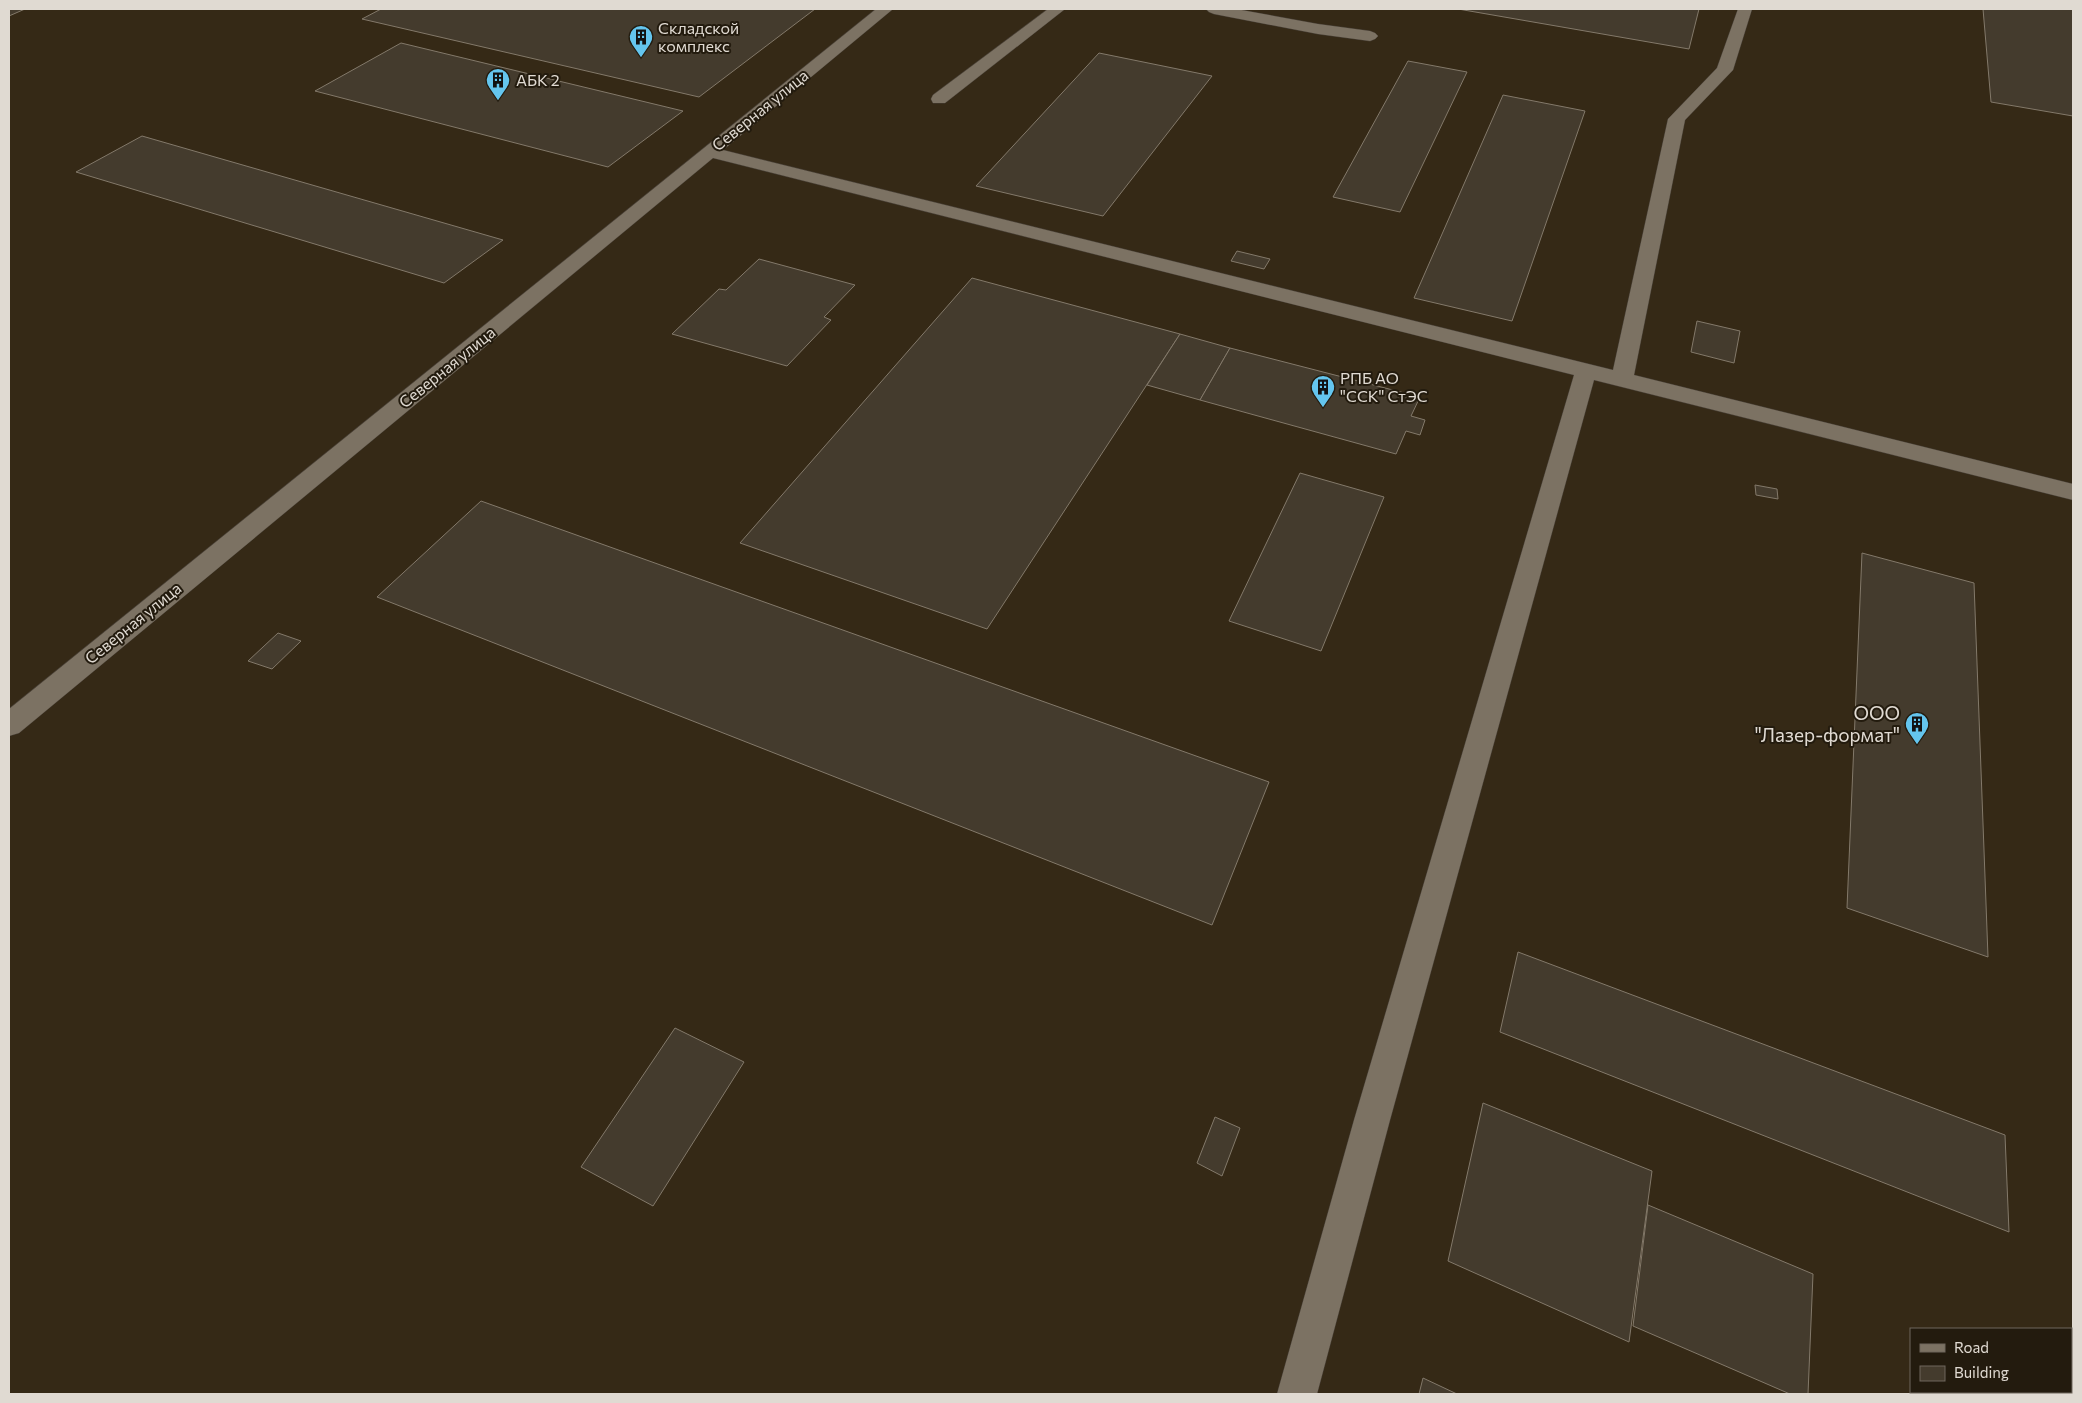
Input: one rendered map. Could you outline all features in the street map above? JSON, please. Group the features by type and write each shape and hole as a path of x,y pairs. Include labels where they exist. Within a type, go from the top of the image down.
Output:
{"street":[{"name":"Северная улица","path":"9,725 885,9"},
{"path":"939,99 1057,9"},
{"path":"1214,9 1318,30 1370,36"},
{"path":"1622,379 1677,120 1725,70 1745,9"},
{"path":"709,152 1586,369 2073,492"},
{"path":"1297,1394 1372,1120 1586,369"}],"shaded area":[{"path":"9,9 2073,9 2073,1394 9,1394"}],"building":[{"path":"9,9 25,9 9,16"},
{"name":"Складской комплекс","path":"381,9 815,9 699,97 362,19"},
{"path":"1458,9 1699,9 1689,49"},
{"path":"1983,9 2073,9 2073,116 1991,102"},
{"name":"АБК 2","path":"401,43 683,111 608,167 315,91"},
{"path":"1099,53 1212,76 1103,216 976,186"},
{"path":"1408,61 1467,72 1400,212 1333,197"},
{"path":"1503,95 1585,111 1512,321 1414,298"},
{"path":"142,136 503,240 444,283 76,172"},
{"path":"1237,251 1270,259 1264,269 1231,261"},
{"path":"759,259 855,285 824,317 831,320 787,366 672,334 719,289 726,290"},
{"path":"972,278 1180,334 987,629 740,543"},
{"path":"1697,321 1740,331 1734,363 1691,352"},
{"path":"1180,334 1230,348 1200,400 1147,385"},
{"name":"РПБ АО \"ССК\" СтЭС","path":"1230,348 1420,397 1411,416 1425,420 1420,435 1406,431 1396,454 1200,400"},
{"path":"1300,473 1384,497 1321,651 1229,621"},
{"path":"1755,485 1777,489 1778,499 1756,495"},
{"path":"481,501 1269,782 1212,925 377,597"},
{"name":"ООО \"Лазер-формат\"","path":"1862,553 1974,583 1988,957 1847,908"},
{"path":"278,633 301,641 272,669 248,661"},
{"path":"1518,952 2005,1135 2009,1232 1500,1032"},
{"path":"675,1028 744,1062 653,1206 581,1167"},
{"path":"1483,1103 1652,1171 1629,1342 1448,1261"},
{"path":"1215,1117 1240,1128 1222,1176 1197,1163"},
{"path":"1648,1205 1813,1274 1808,1394 1790,1394 1633,1326"},
{"path":"1423,1378 1457,1394 1419,1394"}],"place":[{"name":"Складской комплекс","path":"641,58"},
{"name":"АБК 2","path":"498,101"},
{"name":"РПБ АО \"ССК\" СтЭС","path":"1323,408"},
{"name":"ООО \"Лазер-формат\"","path":"1917,745"}]}
